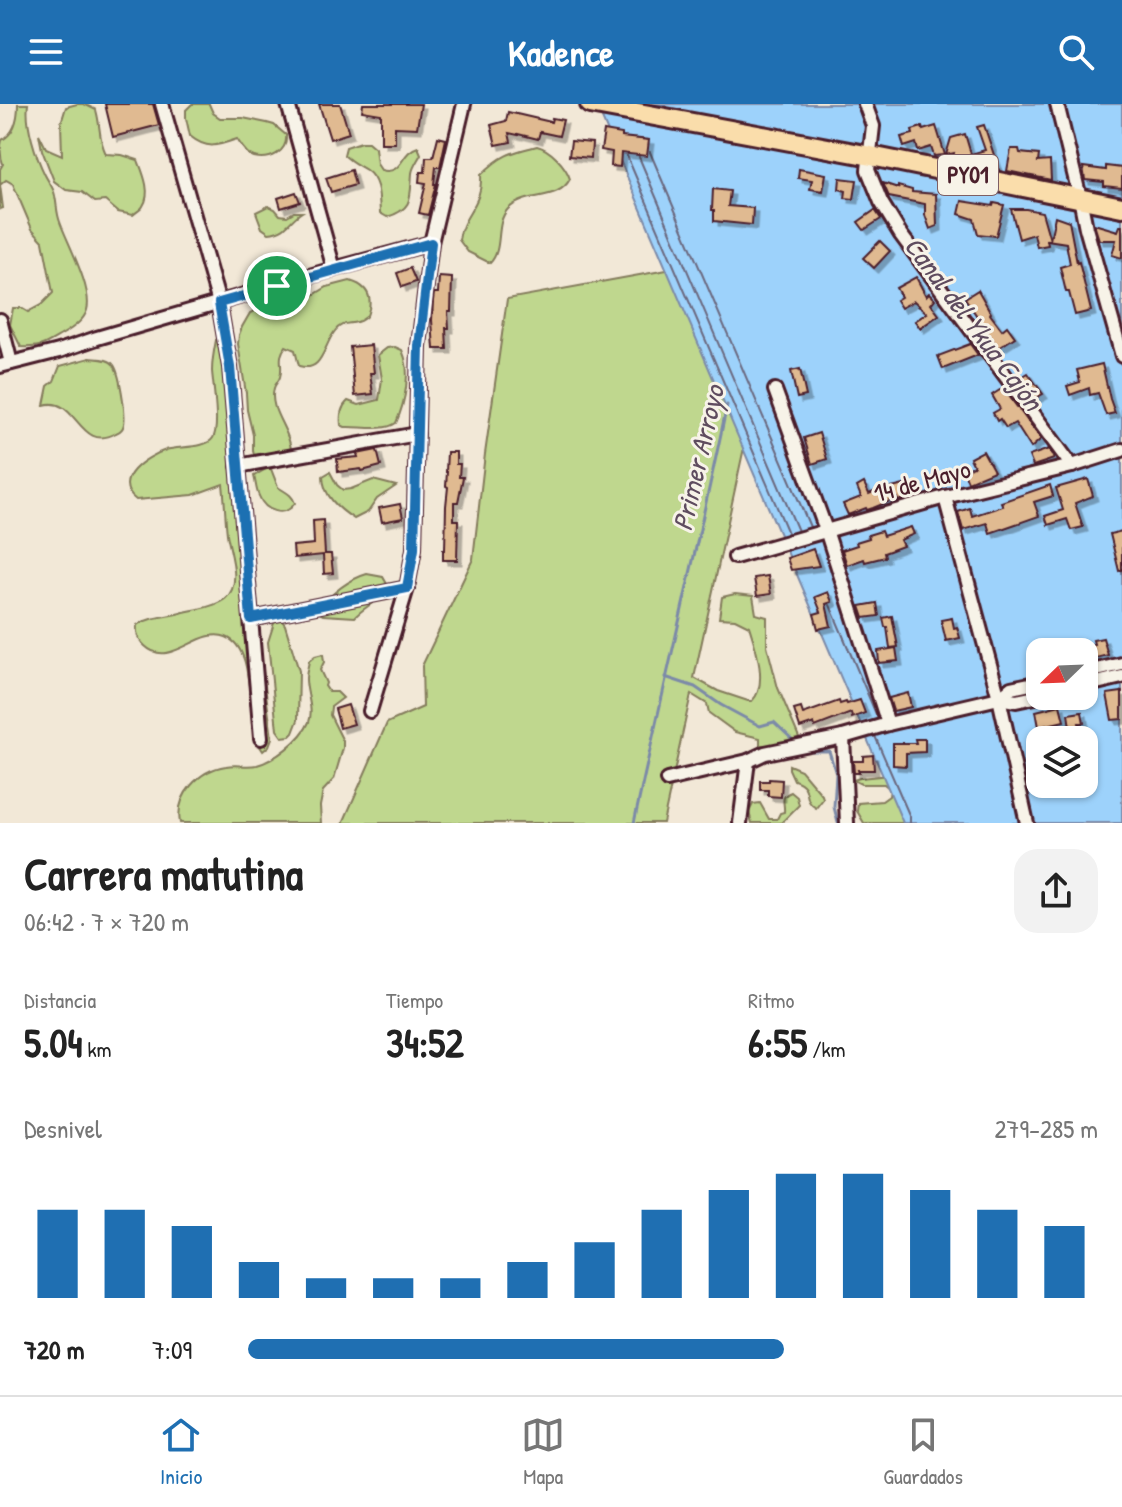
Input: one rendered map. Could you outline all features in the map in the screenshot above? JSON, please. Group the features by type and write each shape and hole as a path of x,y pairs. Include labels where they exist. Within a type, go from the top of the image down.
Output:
{"highway":[{"name":"PY01","path":"590,104 758,134 1122,207"}],"street":[{"path":"162,104 219,303 230,367 261,738"},
{"path":"288,104 334,269"},
{"path":"370,711 407,588 414,549 419,346 431,243 464,104"},
{"path":"865,104 873,126 868,170 881,202 1072,466"},
{"path":"1057,104 1086,228 1122,356"},
{"path":"0,320 6,365 431,243"},
{"path":"775,390 826,530 888,724"},
{"path":"238,466 417,434"},
{"name":"14 de Mayo","path":"735,557 1122,450"},
{"path":"945,497 999,698 1027,823"},
{"path":"251,619 407,588"},
{"path":"1098,670 1122,664"},
{"path":"1098,683 1122,677"},
{"path":"999,698 1011,688 1026,685"},
{"path":"667,780 748,761 765,753 999,698 1016,701 1026,699"},
{"path":"843,737 847,823"},
{"path":"740,823 748,761"}],"green space":[{"path":"18,104 28,104 28,121 35,150 54,192 59,218 83,278 88,301 83,318 76,325 38,346 21,347 10,325 13,308 28,312 53,293 43,241 32,229 13,184 6,180 0,185 2,140 15,125"},
{"path":"77,104 96,110 106,154 138,160 147,195 142,207 133,215 118,212 105,201 95,202 82,192 66,190 54,181 39,134 46,148 62,155 61,123 66,107"},
{"path":"192,104 209,104 213,113 220,118 243,118 274,125 286,135 284,146 277,154 260,158 244,150 237,139 218,145 202,143 190,136 186,110"},
{"path":"368,142 375,148 377,164 381,170 388,171 398,167 418,147 421,154 413,170 409,201 396,214 387,217 380,213 378,190 371,174 344,155 346,147"},
{"path":"537,146 557,159 570,179 558,191 524,200 508,209 501,222 497,251 490,263 468,252 459,240 479,195 481,175 506,156"},
{"path":"268,206 280,215 302,212 284,228 269,233 262,228 256,212"},
{"path":"744,256 750,420 694,678 718,691 752,701 760,685 760,675 749,626 735,619 719,618 722,597 735,594 753,596 756,614 767,617 767,646 778,688 801,742 781,746 760,745 760,738 735,732 709,713 707,704 691,694 663,823 343,823 387,723 423,707 422,666 473,559 507,299"},
{"path":"350,281 363,288 368,295 370,304 367,315 359,321 338,327 322,357 313,366 299,366 295,350 286,346 281,354 281,372 273,396 291,450 286,456 255,458 238,344 242,327 250,313 257,310 307,299 327,287"},
{"path":"216,340 223,342 244,515 255,573 254,605 272,738 263,751 253,724 247,672 236,645 226,637 216,635 174,651 155,652 145,646 137,632 137,625 148,620 221,602 233,585 234,568 227,534 223,484 193,495 136,500 127,485 134,470 150,458 166,450 198,446 213,438 216,416 212,367"},
{"path":"387,348 402,350 407,367 404,397 396,423 378,428 341,425 342,412 348,401 359,405 379,400 382,379 378,355"},
{"path":"90,358 113,364 122,393 122,429 104,437 86,431 64,408 55,404 44,405 48,386 54,381 60,366"},
{"path":"271,469 278,487 294,500 291,508 276,511 262,502 254,476"},
{"path":"330,472 343,490 373,480 396,486 377,499 368,512 354,519 329,496 323,476"},
{"path":"367,574 383,577 387,584 378,599 355,617 323,615 316,611 339,589"},
{"path":"281,619 299,671 298,720 293,733 282,737 277,730 268,642 274,623"},
{"path":"323,654 324,662 320,670 325,686 329,692 337,692 343,698 331,707 330,715 343,741 343,748 334,779 323,791 321,823 180,823 181,803 198,778 216,768 264,763 300,735 310,717 306,679 309,661"},
{"path":"789,765 801,770 822,795 823,799 816,808 809,801 804,786 794,780"},
{"path":"900,774 921,823 864,823 857,811 858,803 882,801 889,796 890,789 884,784 861,784 853,780"},
{"path":"791,792 797,797 799,805 781,823 752,823 749,812 753,804 760,803 769,819 777,819 784,812 784,798"}],"water":[{"name":"Canal del Ykua Cajón","path":"596,104 1122,104 1122,823 903,823"}],"building":[{"path":"105,104 153,104 159,125 113,137"},
{"path":"319,104 340,104 349,133 330,139"},
{"path":"363,104 421,104 417,128 395,127 395,143 381,143 381,114 362,111"},
{"path":"508,112 551,122 552,118 563,120 559,136 540,132 538,139 509,133 511,142 496,145 491,125 506,121"},
{"path":"984,125 999,170 953,160 954,153 946,155 951,138 965,134 971,154 985,150 977,127"},
{"path":"936,126 945,155 934,156 931,147 918,151 916,143 904,147 901,137 913,134 912,130"},
{"path":"604,131 649,140 647,156 621,153 620,167 611,166 612,152 601,150"},
{"path":"438,137 446,139 440,167 436,167 436,184 428,215 419,213 426,183 419,182 420,172 425,172 426,157 433,157"},
{"path":"571,141 592,143 591,158 569,156"},
{"path":"1011,149 1039,155 1038,162 1050,161 1051,180 1007,171"},
{"path":"1106,166 1122,168 1122,188 1085,180 1083,167 1106,170"},
{"path":"799,169 826,174 823,191 810,189 812,180 798,178"},
{"path":"351,170 355,185 331,192 326,178"},
{"path":"840,178 857,180 854,199 845,198 846,191 839,189"},
{"path":"883,183 912,192 936,194 937,226 930,229 925,204 889,197"},
{"path":"713,189 730,191 728,206 753,208 752,225 714,221"},
{"path":"296,192 300,202 281,208 278,198"},
{"path":"962,201 1004,205 996,236 978,234 974,219 959,214"},
{"path":"1011,209 1042,212 1050,240 1055,216 1069,221 1091,311 1075,315 1069,292 1066,292 1060,267 1070,264 1066,243 1047,240 1048,245 1037,247 1034,234 1019,239"},
{"path":"875,210 881,219 864,230 858,222"},
{"path":"1094,224 1118,231 1122,226 1122,258 1112,255 1116,240 1099,240"},
{"path":"880,241 890,251 874,268 863,258"},
{"path":"410,268 416,282 402,287 397,273"},
{"path":"439,277 452,278 449,328 446,328 447,349 434,349 433,301 434,293 438,293"},
{"path":"916,277 926,296 929,293 935,299 931,304 939,315 920,328 915,321 927,313 914,301 901,308 896,300 901,297 896,288"},
{"path":"978,290 1002,330 1007,326 1015,337 998,348 965,298"},
{"path":"970,344 978,355 943,369 938,356"},
{"path":"371,345 373,394 355,396 350,347"},
{"path":"1102,364 1115,413 1106,415 1098,393 1090,395 1089,388 1070,395 1067,386 1080,382 1077,370"},
{"path":"800,369 806,396 797,398 791,371"},
{"path":"1028,373 1043,394 1034,399 1020,378"},
{"path":"1003,388 1041,439 1031,448 1015,423 1006,428 993,413 1000,409 992,395"},
{"path":"819,433 827,459 812,464 804,438"},
{"path":"1049,449 1054,459 1033,466 1029,456"},
{"path":"377,450 381,466 338,472 337,459 358,457 357,454"},
{"path":"983,451 994,471 968,482 963,470 974,466 970,458"},
{"path":"447,452 456,452 456,464 460,464 459,477 463,477 458,502 454,502 454,520 458,520 457,560 443,560"},
{"path":"1088,479 1093,496 1075,503 1083,527 1071,530 1067,519 1048,525 1045,516 1063,510 1056,488"},
{"path":"864,483 869,494 904,485 907,498 898,501 897,498 848,515 843,504 861,497 857,487"},
{"path":"1050,485 1053,496 1034,502 1039,516 990,533 987,523 963,530 958,512 970,508 972,516"},
{"path":"400,504 403,518 382,522 379,508"},
{"path":"323,520 325,554 331,554 333,573 324,574 323,555 294,558 293,546 314,544 313,521"},
{"path":"911,527 914,534 900,540 903,546 884,553 885,557 847,565 842,550 857,545 856,542 869,538 868,535 881,531 883,536"},
{"path":"1122,531 1122,570 1119,571 1110,534"},
{"path":"813,549 819,566 791,570 787,558"},
{"path":"768,576 771,594 757,596 754,578"},
{"path":"828,592 832,602 826,604 831,626 818,629 814,614 821,612 815,597"},
{"path":"877,603 879,616 864,618 860,606"},
{"path":"892,616 898,647 890,648 883,618"},
{"path":"952,618 960,638 946,641 941,620"},
{"path":"1103,638 1108,655 1098,658 1098,639"},
{"path":"896,648 898,661 879,663 878,651"},
{"path":"1122,692 1122,719 1112,720 1107,694"},
{"path":"908,693 911,707 893,711 889,698"},
{"path":"860,700 865,713 852,718 851,713 815,727 814,723 800,728 794,710 801,708 803,714 839,701 840,704 847,704"},
{"path":"348,705 354,724 340,728 335,709"},
{"path":"1061,710 1064,721 1039,726 1036,711"},
{"path":"1082,712 1084,723 1070,726 1068,714"},
{"path":"915,739 925,739 925,752 906,753 906,766 893,765 893,743 916,743"},
{"path":"873,755 874,770 854,773 853,761 863,761 863,756"},
{"path":"782,780 781,797 768,796 768,790 760,790 760,781"}],"waterway":[{"name":"Primer Arroyo","path":"634,823 727,405"},
{"path":"665,677 695,687 760,726 774,722 795,742"},
{"path":"803,751 829,751 836,774 834,807 838,823"}],"route":[{"path":"431,243 419,346 414,549 407,588 251,619 230,367 219,303 277,286 431,243"}]}
